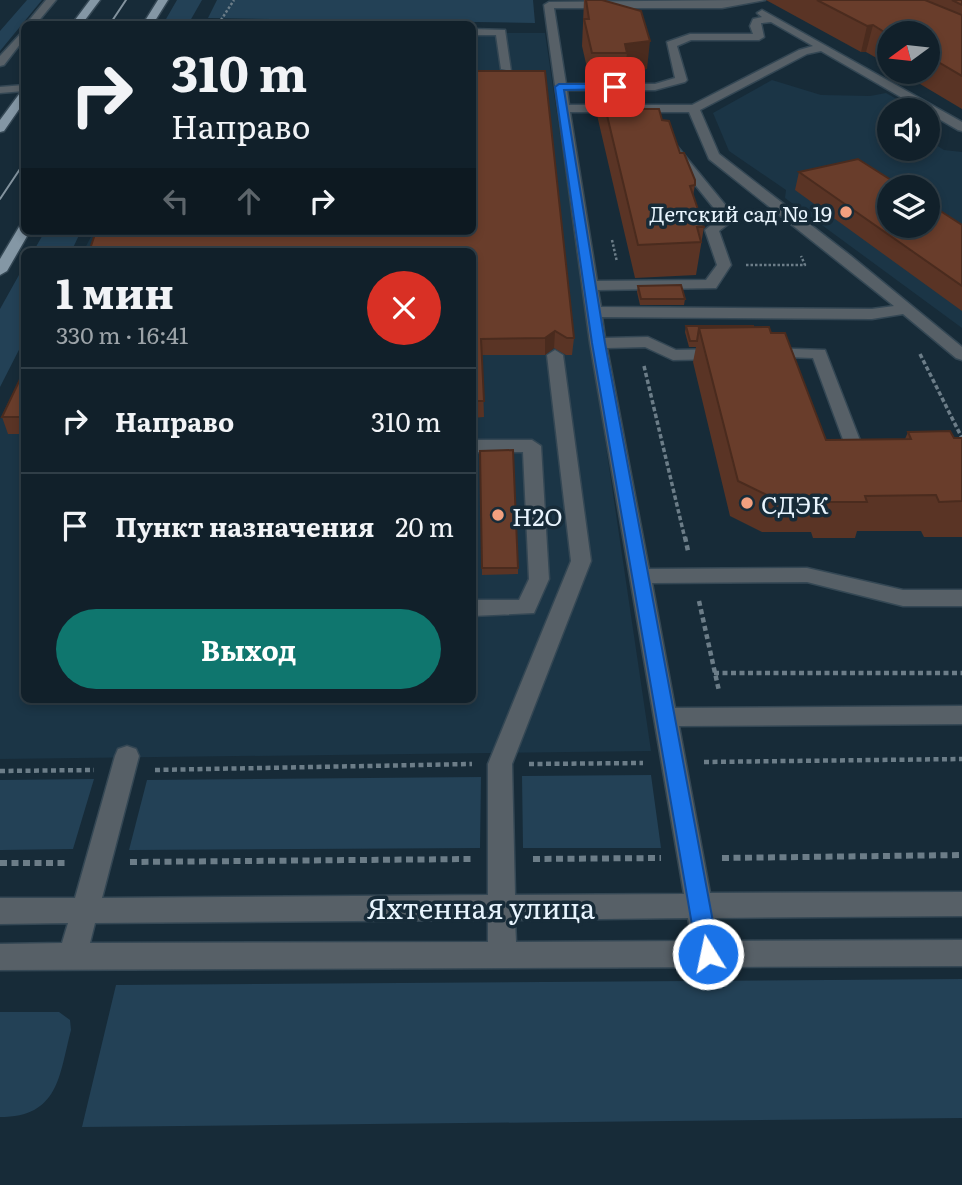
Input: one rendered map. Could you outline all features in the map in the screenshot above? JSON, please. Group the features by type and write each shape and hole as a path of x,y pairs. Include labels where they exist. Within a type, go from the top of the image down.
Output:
{"main road":[{"path":"79,21 95,0"},
{"path":"150,21 163,0"},
{"path":"0,128 21,99"},
{"path":"0,271 21,235"}],"street":[{"path":"34,21 51,0"},
{"path":"708,954 598,343 559,87 550,5 752,2 772,19 961,125"},
{"path":"559,87 656,87 681,80 671,44 690,37 759,37 755,26 757,22 772,19"},
{"path":"476,32 502,32 507,69"},
{"path":"0,63 21,37"},
{"path":"562,108 694,109 803,52 822,47"},
{"path":"0,90 21,88"},
{"path":"694,109 713,156 962,355"},
{"path":"591,286 711,285 724,265 712,230 729,218 665,139"},
{"path":"595,312 872,314 907,309"},
{"path":"598,343 648,342 673,355 819,353 853,449 894,449"},
{"path":"502,955 500,764 581,561 555,355"},
{"path":"476,446 532,446 539,579 526,608 476,608"},
{"path":"641,576 807,575 903,598 962,598"},
{"path":"539,579 570,586"},
{"path":"666,717 962,715"},
{"path":"72,957 125,763"},
{"name":"Яхтенная улица","path":"0,911 962,904"},
{"name":"Яхтенная улица","path":"0,957 962,954"}],"path":[{"path":"218,21 234,0"},
{"path":"724,265 805,265"},
{"path":"920,353 962,438"},
{"path":"714,673 962,673"},
{"path":"0,771 125,763 500,764 962,759"}],"shaded area":[{"path":"27,0 42,0 25,21 21,21 21,26 0,51 0,31"},
{"path":"177,0 202,0 190,21 166,19"},
{"path":"217,0 533,0 535,23 476,21 208,18"},
{"path":"476,33 545,33 651,751 0,759 0,419 21,376 21,703 476,703 476,248 85,248 92,235 476,235"},
{"name":"Детский сад № 19","path":"772,80 821,95 870,96 886,93 895,98 877,98 877,161 940,161 940,148 962,152 962,328 785,198 786,190 729,151 713,113"},
{"path":"43,235 79,235 73,248 35,248"},
{"path":"21,271 21,346 0,387 0,309"},
{"path":"651,775 661,848 523,848 522,776"},
{"path":"481,777 480,848 129,850 147,780"},
{"path":"94,779 73,849 0,850 0,780"},
{"path":"962,979 962,1118 82,1127 116,985"},
{"path":"0,1012 59,1012 70,1020 71,1030 59,1078 45,1102 34,1110 19,1115 0,1117"}],"building":[{"path":"586,0 602,0 641,11 650,41 625,44 627,53 592,53 584,19 589,19"},
{"path":"817,0 925,0 962,15 962,76 940,63 940,21 877,21 877,28 867,26"},
{"path":"476,71 545,71 574,338 567,338 555,331 545,338 481,339 484,401 476,401 476,248 91,246 95,235 476,235"},
{"path":"600,86 635,86 640,109 659,109 662,120 669,121 680,153 684,153 695,180 695,185 690,186 704,227 697,227 701,242 638,245"},
{"path":"593,88 600,88 599,97 595,97"},
{"path":"858,159 883,175 877,175 877,227 799,172"},
{"path":"940,211 962,225 962,286 893,238 940,238"},
{"path":"681,285 685,299 641,299 638,286"},
{"path":"686,326 753,327 699,328 697,341 690,341"},
{"path":"769,327 771,333 785,333 826,440 911,439 908,432 950,431 954,438 962,438 962,501 939,502 936,495 865,496 867,502 824,502 822,496 771,497 738,481 699,328"},
{"path":"21,377 21,417 2,417"},
{"name":"H2O","path":"513,450 518,568 482,568 480,451"}],"tram line":[{"path":"112,21 126,0"},
{"path":"0,199 21,168"}],"place":[{"name":"Детский сад № 19","path":"846,212"},
{"name":"СДЭК","path":"747,503"},
{"name":"H2O","path":"498,515"}],"route":[{"path":"615,87 559,87 598,343 708,954"}]}
